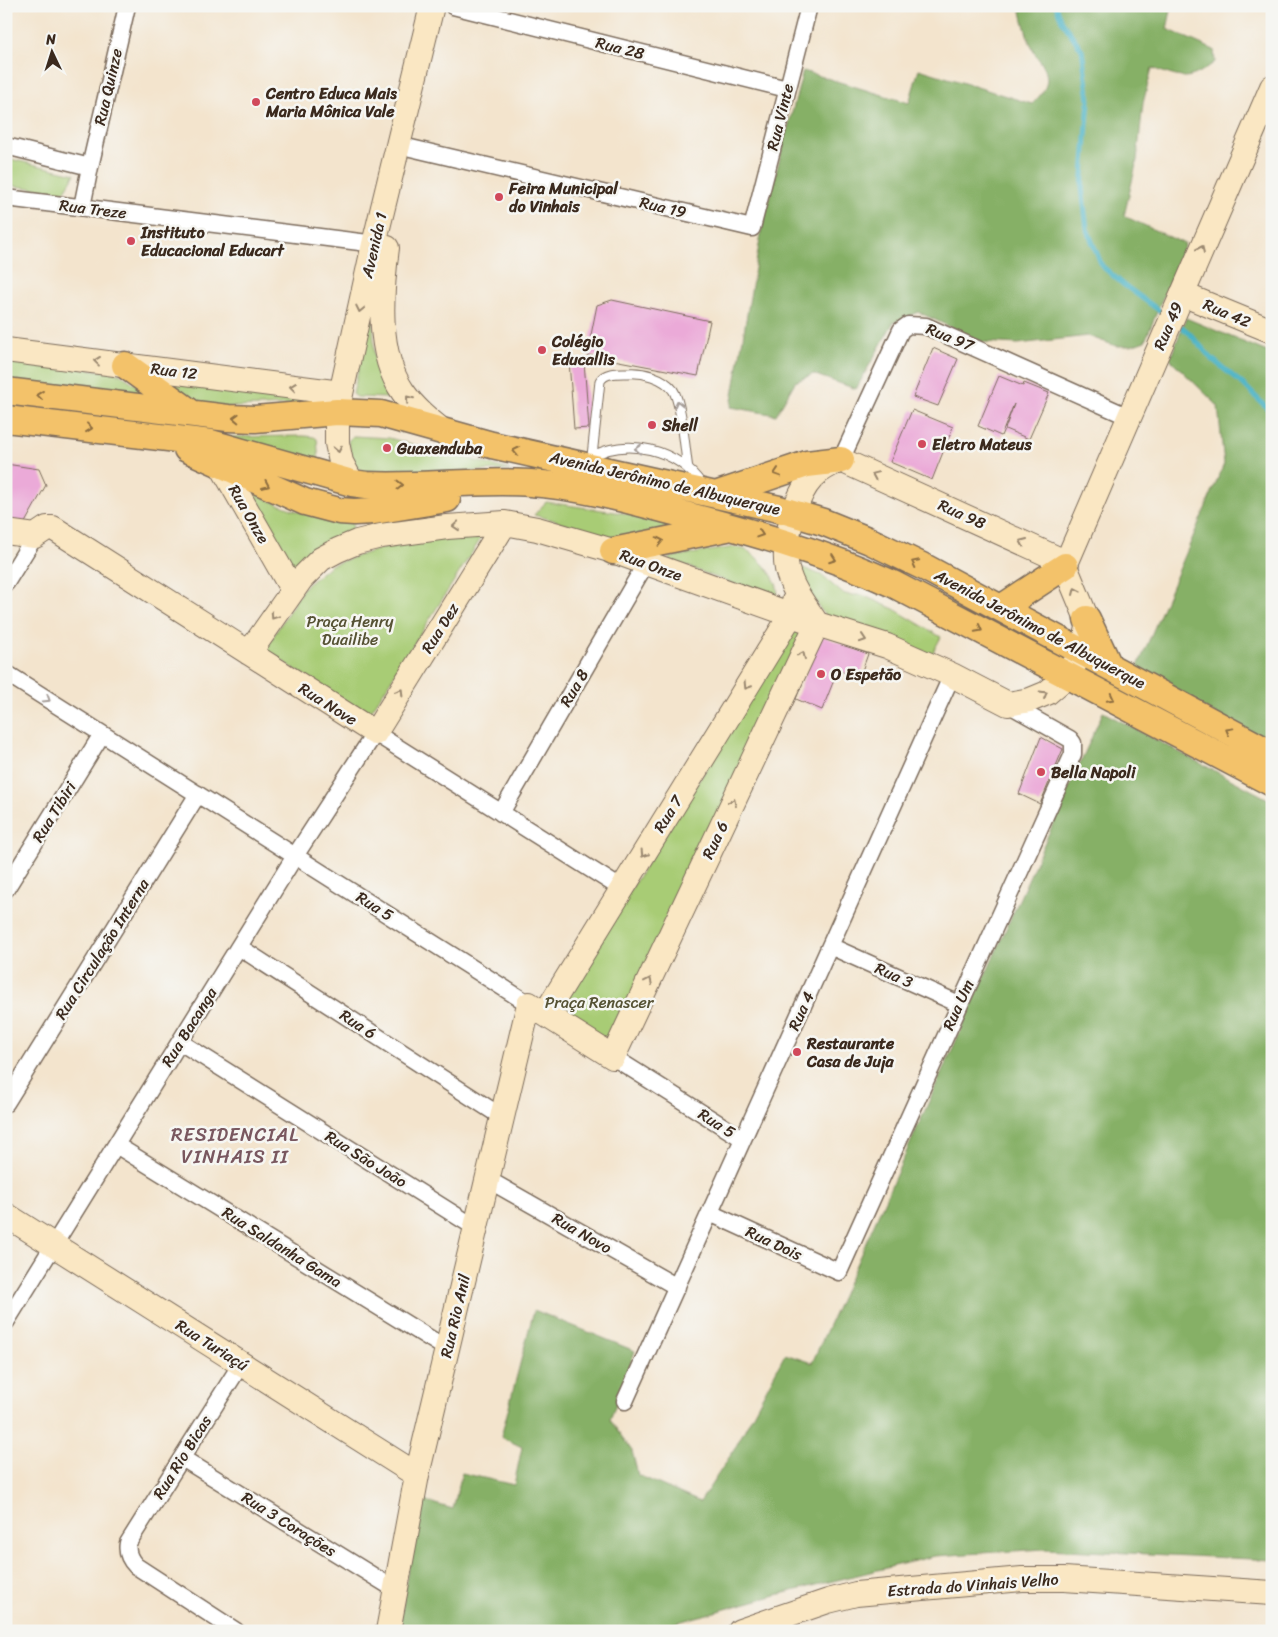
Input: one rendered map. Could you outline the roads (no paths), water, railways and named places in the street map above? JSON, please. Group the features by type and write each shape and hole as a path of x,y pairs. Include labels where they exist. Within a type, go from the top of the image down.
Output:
{"main road":[{"path":"125,365 192,414"},
{"name":"Avenida Jerônimo de Albuquerque","path":"6,391 242,419 339,402 492,445 586,460 795,513 870,541 1002,608 1272,754"},
{"name":"Avenida Jerônimo de Albuquerque","path":"6,419 211,443 352,482 382,486 529,483 624,499 732,526 787,542 868,572 1272,783"},
{"path":"159,436 306,502 339,511 374,510 421,502 502,494 562,494 624,499"},
{"path":"712,493 817,461 842,460"},
{"path":"613,551 732,526"},
{"path":"1002,608 1065,566"},
{"path":"1087,619 1110,666"}],"street":[{"name":"Rua Quinze","path":"82,207 127,6"},
{"name":"Avenida 1","path":"352,482 341,462 338,449 339,402 381,245 404,147 432,6"},
{"name":"Avenida 1","path":"404,147 445,6"},
{"name":"Rua 28","path":"453,6 787,90"},
{"name":"Rua Vinte","path":"752,228 809,6"},
{"name":"Rua 49","path":"1065,566 1272,88"},
{"path":"6,146 90,167"},
{"name":"Rua 19","path":"404,147 752,228"},
{"name":"Rua Treze","path":"6,198 381,245"},
{"name":"Avenida 1","path":"381,245 385,344 388,361 403,392 426,418 444,432"},
{"name":"Rua 42","path":"1182,294 1272,331"},
{"name":"Rua 97","path":"842,460 901,330 908,325 926,326 1129,416"},
{"name":"Rua 12","path":"6,350 125,365 339,402"},
{"path":"817,624 795,590 788,570 787,542 805,486 825,467 842,460"},
{"name":"Rua 98","path":"842,460 1044,552 1065,566"},
{"name":"Rua Onze","path":"221,465 292,589"},
{"name":"Rua Onze","path":"249,653 292,589 310,568 321,559 338,550 357,542 381,536 447,527 505,523 537,529 613,551 791,615 887,646 952,675 1070,739"},
{"name":"Rua Dez","path":"374,733 505,523"},
{"name":"Rua Nove","path":"6,532 35,536 47,528 54,528 622,890"},
{"path":"6,583 35,536"},
{"name":"Rua 8","path":"501,813 646,563"},
{"path":"1008,704 1040,697 1056,686 1067,676 1082,652 1088,628 1087,619 1065,566"},
{"path":"791,615 795,590"},
{"name":"Rua 7","path":"537,1009 622,890 791,615"},
{"name":"Rua 6","path":"613,1057 817,624"},
{"name":"Rua 5","path":"6,673 743,1139"},
{"name":"Rua 4","path":"625,1401 952,675"},
{"name":"Rua Bacanga","path":"6,1322 295,856 374,733"},
{"name":"Rua Tibiri","path":"6,889 102,734"},
{"name":"Rua Um","path":"839,1272 1073,754 1073,743 1070,739"},
{"name":"Rua Circulação Interna","path":"6,1103 198,794"},
{"name":"Rua 3","path":"830,946 959,1004"},
{"name":"Rua 6","path":"239,947 502,1117"},
{"name":"Rua Rio Anil","path":"388,1631 417,1475 487,1179 502,1117 537,1009"},
{"name":"Rua São João","path":"180,1042 476,1228"},
{"name":"Rua Saldanha Gama","path":"116,1145 447,1349"},
{"name":"Rua Novo","path":"487,1179 677,1287"},
{"name":"Rua Dois","path":"710,1213 839,1272"},
{"name":"Rua Turiaçú","path":"6,1215 417,1475"},
{"name":"Rua Rio Bicas","path":"236,1631 136,1566 128,1557 128,1543 241,1364"},
{"name":"Rua 3 Corações","path":"182,1458 396,1590"},
{"name":"Estrada do Vinhais Velho","path":"740,1631 828,1601 856,1594 1022,1579 1064,1579 1272,1593"}],"lane":[{"path":"586,460 602,377 618,373 640,373 660,380 674,391 679,406 688,469"},
{"path":"586,460 613,450 634,448 663,454 676,460 688,469 712,493"}],"waterway":[{"path":"1056,6 1062,21 1082,50 1089,100 1082,188 1087,229 1102,266 1124,285 1160,311"},
{"path":"1182,327 1212,359 1245,386 1272,413"}],"place":[{"name":"Centro Educa Mais Maria Mônica Vale","path":"256,102"},
{"name":"Feira Municipal do Vinhais","path":"499,197"},
{"name":"Instituto Educacional Educart","path":"131,241"},
{"name":"Colégio Educallis","path":"542,350"},
{"name":"Shell","path":"652,425"},
{"name":"Eletro Mateus","path":"922,444"},
{"name":"Guaxenduba","path":"387,448"},
{"name":"O Espetão","path":"821,674"},
{"name":"Bella Napoli","path":"1041,772"},
{"name":"Restaurante Casa de Juja","path":"797,1052"}],"district":[{"name":"RESIDENCIAL VINHAIS II","path":"235,1145"}],"park label":[{"name":"Praça Henry Duailibe","path":"350,630"},
{"name":"Praça Renascer","path":"599,1002"}]}
